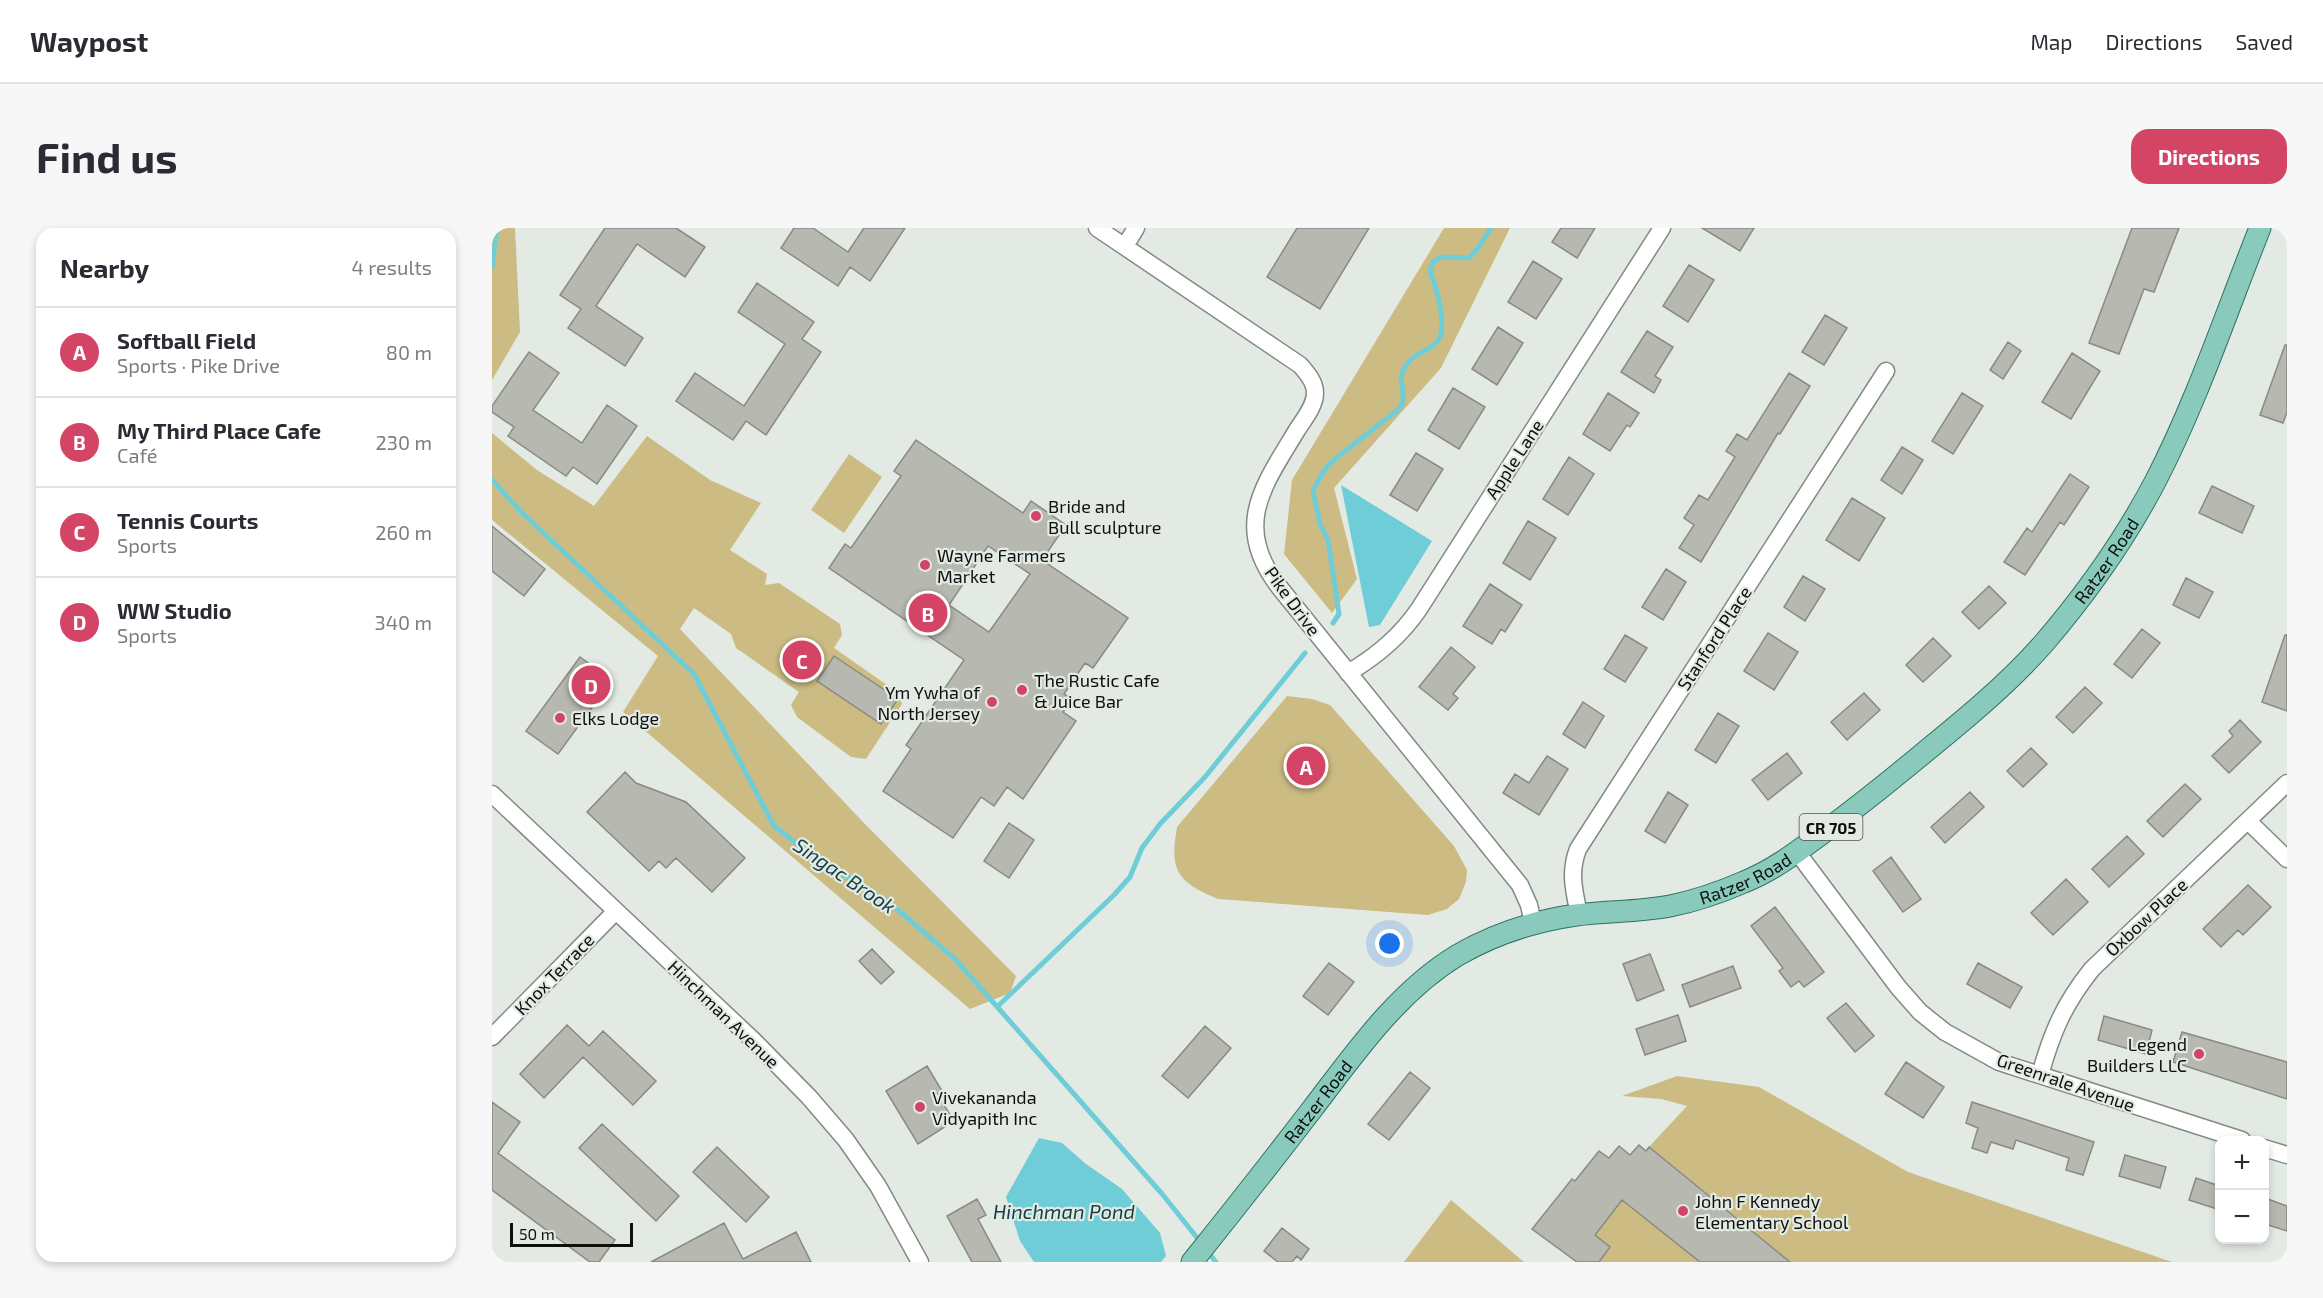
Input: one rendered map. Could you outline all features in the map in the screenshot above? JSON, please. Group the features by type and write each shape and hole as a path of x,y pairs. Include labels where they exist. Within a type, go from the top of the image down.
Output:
{"main road":[{"name":"Ratzer Road","path":"1192,1262 1375,1028 1434,972 1459,954 1533,923 1579,914 1618,913 1665,907 1741,884 1766,872 1868,799 1969,715 2043,644 2091,585 2128,528 2160,471 2196,389 2260,228"}],"street":[{"name":"Pike Drive","path":"1097,228 1300,365 1308,375 1314,385 1314,403 1264,484 1257,501 1255,521 1257,541 1263,561 1274,581 1520,885 1529,904 1533,923"},
{"path":"1125,246 1136,228"},
{"name":"Apple Lane","path":"1348,673 1391,644 1409,624 1662,228"},
{"name":"Stanford Place","path":"1579,914 1572,879 1573,863 1578,849 1887,371"},
{"name":"Oxbow Place","path":"2040,1075 2049,1040 2057,1021 2072,993 2092,969 2287,783"},
{"name":"Hinchman Avenue","path":"492,794 754,1041 809,1097 834,1125 878,1186 898,1218 920,1262"},
{"path":"2248,821 2287,859"},
{"name":"Greenrale Avenue","path":"1797,852 1898,987 1920,1012 1945,1032 1999,1062 2230,1136"},
{"name":"Knox Terrace","path":"492,1037 616,911"},
{"path":"2269,1149 2287,1155"}],"shaded area":[{"path":"492,228 515,228 520,332 492,380"},
{"path":"1444,228 1510,228 1441,368 1334,488 1357,579 1332,613 1284,554 1292,480"},
{"path":"492,433 537,470 594,506 647,436 710,480 761,503 730,550 767,574 765,585 779,583 840,624 842,635 834,648 897,692 902,704 866,759 851,757 797,717 791,705 799,692 736,648 731,634 694,608 680,629 864,823 1016,976 1010,993 970,1009 623,712 658,656 492,520"},
{"path":"849,454 882,477 844,533 811,510"},
{"path":"1287,696 1312,699 1330,705 1454,846 1467,870 1466,882 1459,899 1447,909 1428,915 1218,899 1185,881 1176,865 1174,855 1177,827"},
{"path":"1677,1076 1759,1087 1908,1172 2172,1262 1790,1262 1740,1225 1742,1222 1649,1147 1687,1106 1661,1099 1622,1096"},
{"path":"1451,1200 1524,1262 1404,1262"},
{"path":"1622,1200 1700,1262 1599,1262 1610,1247 1595,1235"}],"water":[{"path":"1341,485 1432,541 1380,625 1369,627"},
{"name":"Hinchman Pond","path":"1039,1138 1062,1143 1086,1164 1122,1189 1160,1233 1166,1256 1161,1262 1034,1262 1020,1241 1006,1197"}],"building":[{"path":"605,228 676,228 705,247 685,277 637,244 596,306 643,338 625,366 568,328 581,309 560,295"},
{"path":"794,228 813,228 848,252 864,228 905,228 870,281 850,267 838,286 781,248"},
{"path":"1297,228 1369,228 1320,309 1267,277"},
{"path":"1561,228 1595,228 1577,258 1552,242"},
{"path":"1702,228 1754,228 1740,251"},
{"path":"2132,228 2179,228 2154,292 2144,289 2119,354 2089,343"},
{"path":"1533,261 1562,279 1536,319 1508,302"},
{"path":"1689,265 1714,280 1688,322 1663,306"},
{"path":"757,283 814,322 802,339 821,352 766,435 746,421 733,440 676,401 695,373 744,406 785,344 738,312"},
{"path":"1825,315 1847,328 1824,365 1802,352"},
{"path":"1498,327 1523,343 1497,385 1472,369"},
{"path":"1647,331 1673,347 1655,376 1661,380 1654,393 1621,372"},
{"path":"2008,342 2021,351 2003,379 1990,370"},
{"path":"2285,345 2287,345 2287,412 2283,423 2260,415"},
{"path":"529,352 559,373 533,410 582,443 607,405 637,426 597,484 573,467 566,476 508,436 514,427 492,412 492,406"},
{"path":"2072,353 2100,371 2071,419 2042,402"},
{"path":"1789,373 1810,386 1780,434 1778,433 1701,562 1679,548 1694,525 1684,518 1699,495 1708,500 1735,457 1726,451 1737,434 1747,440"},
{"path":"1453,388 1485,407 1459,449 1428,430"},
{"path":"1608,393 1639,413 1630,427 1627,425 1610,451 1583,434"},
{"path":"1962,393 1983,406 1953,454 1932,441"},
{"path":"916,440 1023,513 1031,501 1066,525 1042,560 1128,618 1093,668 1085,663 1064,694 1072,699 1063,712 1076,721 1023,799 1007,787 994,806 981,797 953,838 883,791 911,749 906,745 964,660 829,568 845,544 851,548 901,476 894,471","holes":["988,546 1030,574 989,632 949,605"]},
{"path":"1902,447 1923,460 1902,494 1881,480"},
{"path":"1416,453 1443,469 1417,511 1390,495"},
{"path":"1569,457 1594,474 1568,515 1543,499"},
{"path":"2070,474 2089,487 2064,525 2060,522 2025,575 2004,562 2027,528 2032,532"},
{"path":"2212,486 2254,506 2242,533 2199,513"},
{"path":"1852,498 1885,518 1859,561 1826,540"},
{"path":"1528,521 1556,538 1530,580 1503,563"},
{"path":"492,526 545,569 524,596 492,571"},
{"path":"1666,569 1686,582 1663,620 1642,607"},
{"path":"1803,576 1825,589 1805,621 1784,607"},
{"path":"2186,578 2213,592 2199,618 2173,605"},
{"path":"1490,584 1522,605 1505,632 1501,629 1492,644 1463,626"},
{"path":"1989,586 2006,603 1979,629 1962,612"},
{"path":"2142,629 2160,643 2132,678 2114,664"},
{"path":"1768,633 1798,652 1774,690 1744,671"},
{"path":"1625,635 1647,648 1625,682 1604,669"},
{"path":"2285,635 2287,635 2287,711 2262,702"},
{"path":"1933,638 1951,656 1923,682 1906,665"},
{"path":"1451,647 1475,667 1453,694 1458,698 1448,710 1419,687"},
{"path":"834,656 898,699 881,724 817,681"},
{"name":"Elks Lodge","path":"580,657 612,680 558,754 526,731"},
{"path":"2085,687 2102,703 2073,733 2056,717"},
{"path":"1864,693 1880,710 1847,740 1831,722"},
{"path":"1583,702 1604,716 1585,748 1563,734"},
{"path":"1718,713 1739,726 1716,763 1695,750"},
{"path":"2240,720 2261,742 2229,773 2212,756 2233,736 2229,731"},
{"path":"2031,748 2047,764 2023,787 2007,771"},
{"path":"1787,753 1802,773 1768,800 1752,780"},
{"path":"1547,756 1568,769 1539,815 1503,793 1515,774 1529,783"},
{"path":"625,772 636,783 686,802 745,858 712,892 676,858 666,868 659,861 649,871 587,812"},
{"path":"2185,784 2201,799 2163,837 2147,821"},
{"path":"1668,792 1688,805 1665,843 1645,831"},
{"path":"1970,792 1984,807 1945,843 1931,827"},
{"path":"1009,823 1034,840 1009,878 984,861"},
{"path":"2127,836 2144,854 2109,887 2092,869"},
{"path":"1891,857 1921,899 1903,912 1873,871"},
{"path":"2066,879 2088,902 2053,935 2031,913"},
{"path":"2248,885 2271,907 2243,935 2238,930 2221,947 2203,929"},
{"path":"1775,907 1824,972 1804,987 1799,981 1791,987 1779,971 1783,968 1751,926"},
{"path":"872,949 894,972 881,984 859,961"},
{"path":"1650,954 1664,990 1637,1001 1623,964"},
{"path":"1329,963 1354,982 1328,1015 1303,996"},
{"path":"1978,963 2022,987 2010,1008 1967,984"},
{"path":"1733,966 1741,988 1690,1007 1682,985"},
{"path":"1846,1003 1874,1036 1855,1052 1827,1018"},
{"path":"1678,1015 1686,1041 1645,1055 1636,1029"},
{"path":"2104,1016 2152,1030 2146,1054 2098,1040"},
{"path":"567,1025 589,1046 603,1031 656,1081 633,1105 583,1057 544,1098 520,1074"},
{"path":"1205,1026 1231,1048 1188,1098 1162,1076"},
{"path":"2182,1032 2287,1062 2287,1099 2173,1062"},
{"path":"1906,1062 1944,1087 1923,1118 1885,1094"},
{"name":"Vivekananda Vidyapith Inc","path":"927,1066 942,1091 937,1094 954,1121 918,1144 886,1091"},
{"path":"1410,1072 1430,1088 1389,1140 1368,1124"},
{"path":"492,1102 520,1122 498,1153 615,1240 599,1262 590,1262 492,1190"},
{"path":"1972,1102 2094,1142 2083,1175 2066,1170 2069,1158 2016,1140 2013,1149 1991,1142 1987,1153 1972,1148 1978,1128 1966,1123"},
{"path":"602,1124 679,1196 656,1221 579,1148"},
{"name":"John F Kennedy Elementary School","path":"1639,1145 1646,1151 1649,1147 1790,1262 1700,1262 1622,1200 1595,1235 1610,1247 1599,1262 1577,1262 1532,1229 1572,1179 1575,1181 1599,1151 1609,1158 1619,1146 1630,1155"},
{"path":"717,1147 769,1197 746,1222 693,1172"},
{"path":"2125,1155 2166,1167 2160,1188 2119,1176"},
{"path":"2196,1178 2215,1184 2215,1208 2189,1200"},
{"path":"977,1199 986,1215 978,1219 1001,1262 972,1262 947,1216"},
{"path":"2269,1199 2287,1206 2287,1231 2269,1225"},
{"path":"724,1223 743,1259 796,1232 811,1262 651,1262"},
{"path":"1282,1228 1309,1249 1301,1260 1297,1256 1292,1262 1278,1262 1264,1251"}],"waterway":[{"path":"492,267 497,228"},
{"path":"1333,623 1339,614 1328,540 1320,524 1313,491 1330,464 1399,408 1403,402 1402,377 1405,367 1413,358 1437,342 1442,327 1442,317 1430,271 1433,262 1442,257 1469,258 1491,228"},
{"name":"Singac Brook","path":"492,480 521,512 694,674 774,826 813,856 891,904 955,959 1163,1195 1202,1244"},
{"path":"997,1007 1130,877 1142,848 1160,824 1205,777 1305,653"},
{"name":"Singac Brook","path":"1207,1251 1216,1262"}],"place":[{"name":"Bride and Bull sculpture","path":"1036,516"},
{"name":"Wayne Farmers Market","path":"925,565"},
{"name":"My Third Place Cafe","path":"928,613"},
{"name":"Tennis Courts","path":"802,660"},
{"name":"WW Studio","path":"591,685"},
{"name":"The Rustic Cafe & Juice Bar","path":"1022,690"},
{"name":"Ym Ywha of North Jersey","path":"992,702"},
{"name":"Elks Lodge","path":"560,718"},
{"name":"Softball Field","path":"1306,766"},
{"name":"Legend Builders LLC","path":"2199,1054"},
{"name":"Vivekananda Vidyapith Inc","path":"920,1107"},
{"name":"John F Kennedy Elementary School","path":"1683,1211"}]}
